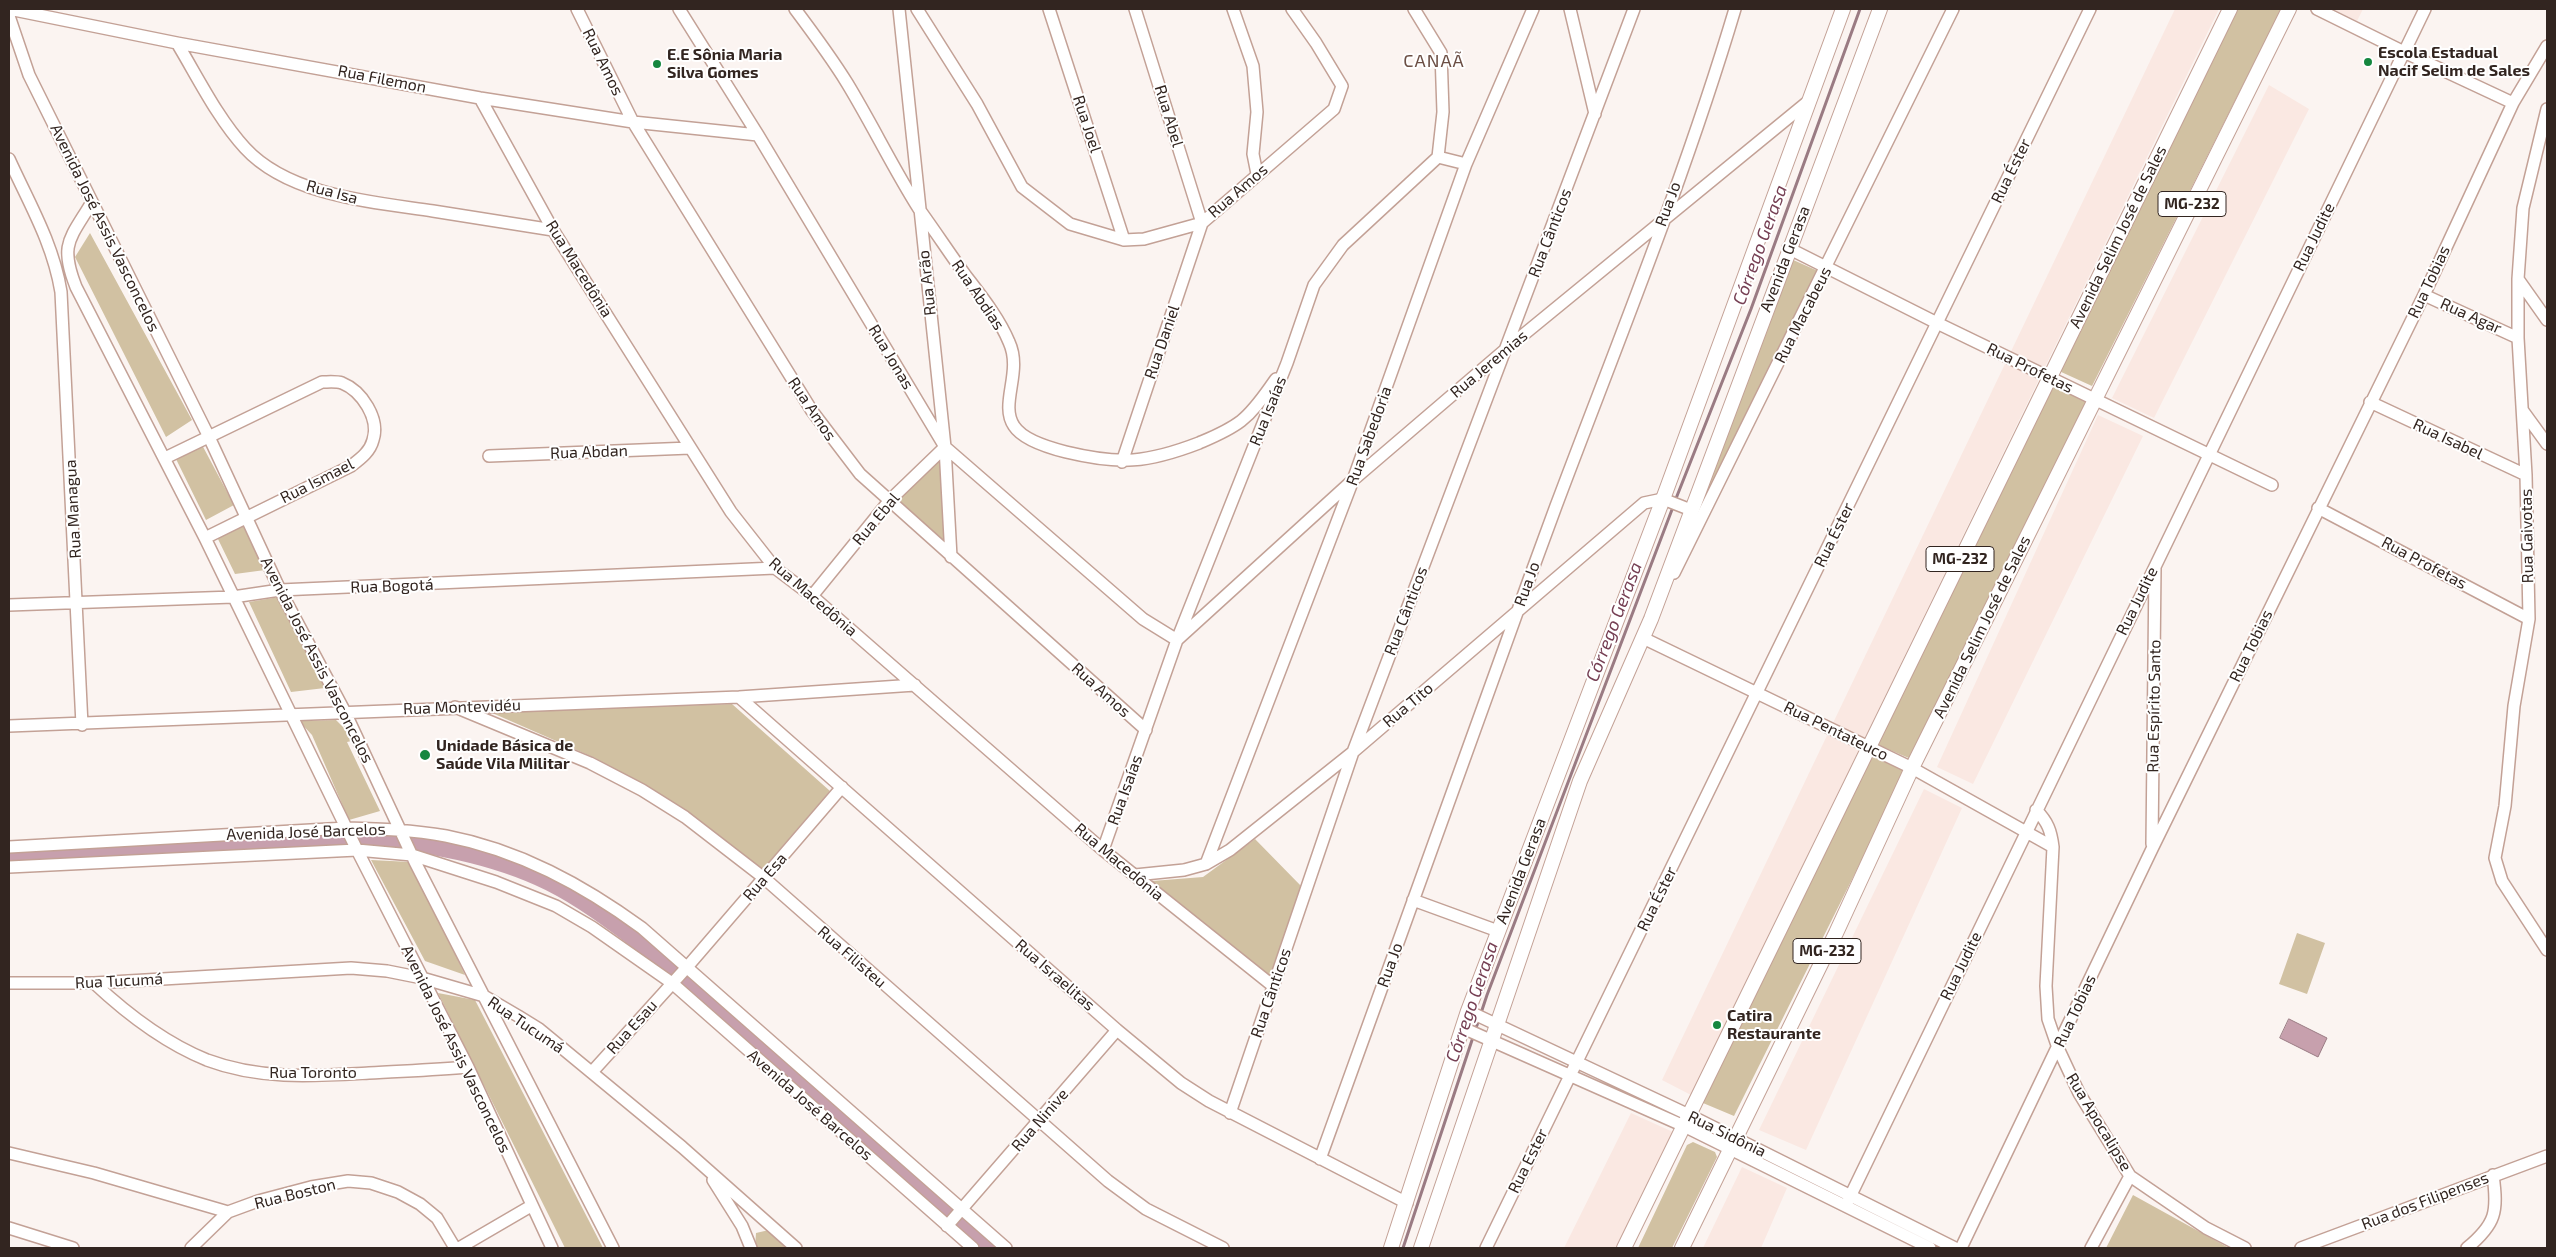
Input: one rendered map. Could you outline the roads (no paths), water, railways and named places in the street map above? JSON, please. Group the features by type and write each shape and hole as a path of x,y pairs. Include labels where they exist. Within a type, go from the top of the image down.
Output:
{"main road":[{"name":"Avenida Gerasa","path":"1391,1248 1473,1013 1498,931 1666,500 1842,9"},
{"name":"Avenida Gerasa","path":"1421,1248 1494,1022 1580,781 1651,619 1689,509 1880,9"},
{"name":"Avenida Selim José de Sales","path":"1624,1248 2230,9"},
{"name":"Avenida Selim José de Sales","path":"1682,1248 1836,933 1912,768 2289,9"}],"street":[{"name":"Rua Filemon","path":"9,9 480,98 633,122 758,134"},
{"name":"Rua Amos","path":"577,9 633,122 812,411 860,474 1146,730"},
{"name":"Rua Jonas","path":"678,9 758,134 945,447 1143,619 1177,640"},
{"name":"Rua Abdias","path":"796,9 846,81 918,207 994,314 1010,343 1015,361 1014,377 1009,395 1009,413 1014,426 1022,433 1054,449 1100,460 1122,462 1153,458 1220,434 1248,414 1287,363"},
{"name":"Rua Arão","path":"899,9 918,207 945,447 951,557"},
{"name":"Rua Amos","path":"917,9 977,104 1022,187 1070,224 1124,240 1144,239 1202,223 1334,109 1342,86 1316,43 1292,9"},
{"name":"Rua Abel","path":"1135,9 1202,223"},
{"path":"1233,9 1253,66 1257,112 1252,154 1257,174"},
{"path":"1414,9 1440,53 1442,112 1438,157 1466,164"},
{"name":"Rua Sabedoria","path":"1206,864 1353,480 1466,164 1533,9"},
{"path":"1570,9 1595,114"},
{"path":"1595,114 1634,9"},
{"name":"Rua Jo","path":"1320,1159 1516,613 1661,224 1721,55 1735,9"},
{"name":"Rua Macabeus","path":"1651,619 1953,9"},
{"name":"Rua Éster","path":"1571,1074 2090,9"},
{"path":"2318,9 2513,103"},
{"name":"Rua Judite","path":"1848,1200 2208,454 2426,9"},
{"name":"Rua Joel","path":"1049,10 1124,240"},
{"name":"Avenida José Assis Vasconcelos","path":"9,16 29,75 209,437 280,590 345,712 407,842 613,1248"},
{"name":"Rua Isa","path":"177,42 217,108 245,148 270,168 296,182 349,198 554,230"},
{"name":"Rua Tobias","path":"1961,1248 2152,849 2424,295 2513,103 2547,46"},
{"name":"Rua Macedônia","path":"480,98 554,230 690,448 731,512 776,568 812,596 1104,850 1273,986"},
{"name":"Rua Jeremias","path":"1177,640 1353,480 1506,349 1661,224 1810,100"},
{"name":"Rua Gaivotas","path":"2547,109 2523,208 2518,279 2518,338 2526,475 2529,619 2514,706 2504,806 2495,858 2502,881 2547,950"},
{"name":"Rua Cânticos","path":"1230,1113 1353,752 1595,114"},
{"name":"Rua Isaías","path":"1104,850 1177,640 1287,363 1314,285 1343,245 1438,157"},
{"name":"Rua Managua","path":"9,159 48,241 57,265 61,292 78,601 82,725"},
{"name":"Avenida José Assis Vasconcelos","path":"92,202 72,236 67,250 67,265 76,287 166,458 356,848 468,1067 552,1248"},
{"name":"Rua Daniel","path":"1122,462 1202,223"},
{"name":"Rua Profetas","path":"1788,248 1937,323 2272,485"},
{"path":"2518,279 2547,320"},
{"path":"61,292 76,287"},
{"name":"Rua Agar","path":"2424,295 2518,338"},
{"name":"Rua Ismael","path":"209,437 322,382 341,382 367,404 374,424 374,440 365,455 351,466 247,516"},
{"name":"Rua Isabel","path":"2370,402 2526,475"},
{"path":"2522,411 2547,444"},
{"path":"166,458 209,437"},
{"name":"Rua Ebal","path":"812,596 890,500 945,447"},
{"name":"Rua Abdan","path":"489,456 690,448"},
{"path":"1666,500 1689,509"},
{"name":"Rua Tito","path":"1135,875 1184,870 1206,864 1230,850 1353,752 1644,503 1666,500"},
{"name":"Rua Profetas","path":"2318,508 2529,619"},
{"path":"205,538 247,516"},
{"name":"Rua Espírito Santo","path":"2152,849 2156,563"},
{"name":"Rua Bogotá","path":"9,605 78,601 233,597 280,590 776,568"},
{"name":"Rua Pentateuco","path":"1643,638 1912,768 2026,831"},
{"name":"Rua Montevidéu","path":"9,726 82,725 291,716 455,706 739,697 915,686"},
{"name":"Rua Israelitas","path":"739,697 1117,1030 1182,1083 1230,1113 1407,1203"},
{"name":"Rua Filisteu","path":"455,706 590,763 642,790 684,817 764,878 1108,1181 1146,1209 1223,1248"},
{"name":"Rua Esa","path":"679,974 842,787"},
{"name":"Rua Apocalipse","path":"2036,810 2047,821 2051,829 2053,848 2046,986 2048,1019 2058,1048 2079,1093 2107,1142 2130,1176 2206,1228 2245,1248"},
{"name":"Avenida José Barcelos","path":"9,846 348,831 407,842 496,882 556,906 679,974 955,1218 973,1248"},
{"path":"2026,831 2053,848"},
{"name":"Avenida José Barcelos","path":"9,867 356,848 446,836 476,844 545,869 580,886 613,907 679,974 955,1218 1006,1248"},
{"path":"1413,900 1498,931"},
{"name":"Rua Tucumá","path":"9,983 94,983 351,968 387,971 422,978 484,996 539,1029 706,1169 796,1248"},
{"name":"Rua Esau","path":"592,1072 679,974"},
{"name":"Rua Toronto","path":"94,983 142,1023 179,1046 207,1060 246,1071 271,1075 308,1076 468,1067"},
{"name":"Rua Sidônia","path":"1473,1013 1578,1061 1732,1144 1848,1200 1955,1248"},
{"name":"Rua Sidônia","path":"1466,1029 1687,1121"},
{"name":"Rua Ninive","path":"955,1218 1117,1030"},
{"name":"Rua Ester","path":"1486,1248 1571,1074"},
{"path":"9,1153 94,1172 228,1212"},
{"name":"Rua dos Filipenses","path":"2302,1247 2547,1156"},
{"path":"706,1169 742,1226 751,1248"},
{"path":"2468,1248 2483,1235 2494,1220 2496,1200 2493,1175"},
{"path":"2092,1248 2130,1176"},
{"name":"Rua Boston","path":"191,1248 228,1212 311,1187 348,1181 371,1184 398,1192 420,1204 437,1218 457,1248"},
{"name":"Rua Sidônia","path":"1848,1200 1930,1248"},
{"path":"457,1248 532,1206"},
{"path":"742,1226 759,1217"},
{"path":"9,1228 73,1248"}],"waterway":[{"name":"Córrego Gerasa","path":"1675,501 1751,309 1860,9"},
{"name":"Córrego Gerasa","path":"1403,1248 1487,995 1673,507"},
{"path":"9,853 365,836 436,845 483,856 528,871 576,896 651,949 996,1248"}],"place":[{"name":"Escola Estadual Nacif Selim de Sales","path":"2368,62"},
{"name":"E.E Sônia Maria Silva Gomes","path":"657,64"},
{"name":"Unidade Básica de Saúde Vila Militar","path":"425,755"},
{"name":"Catira Restaurante","path":"1717,1025"}],"district":[{"name":"CANAÃ","path":"1434,61"}]}
